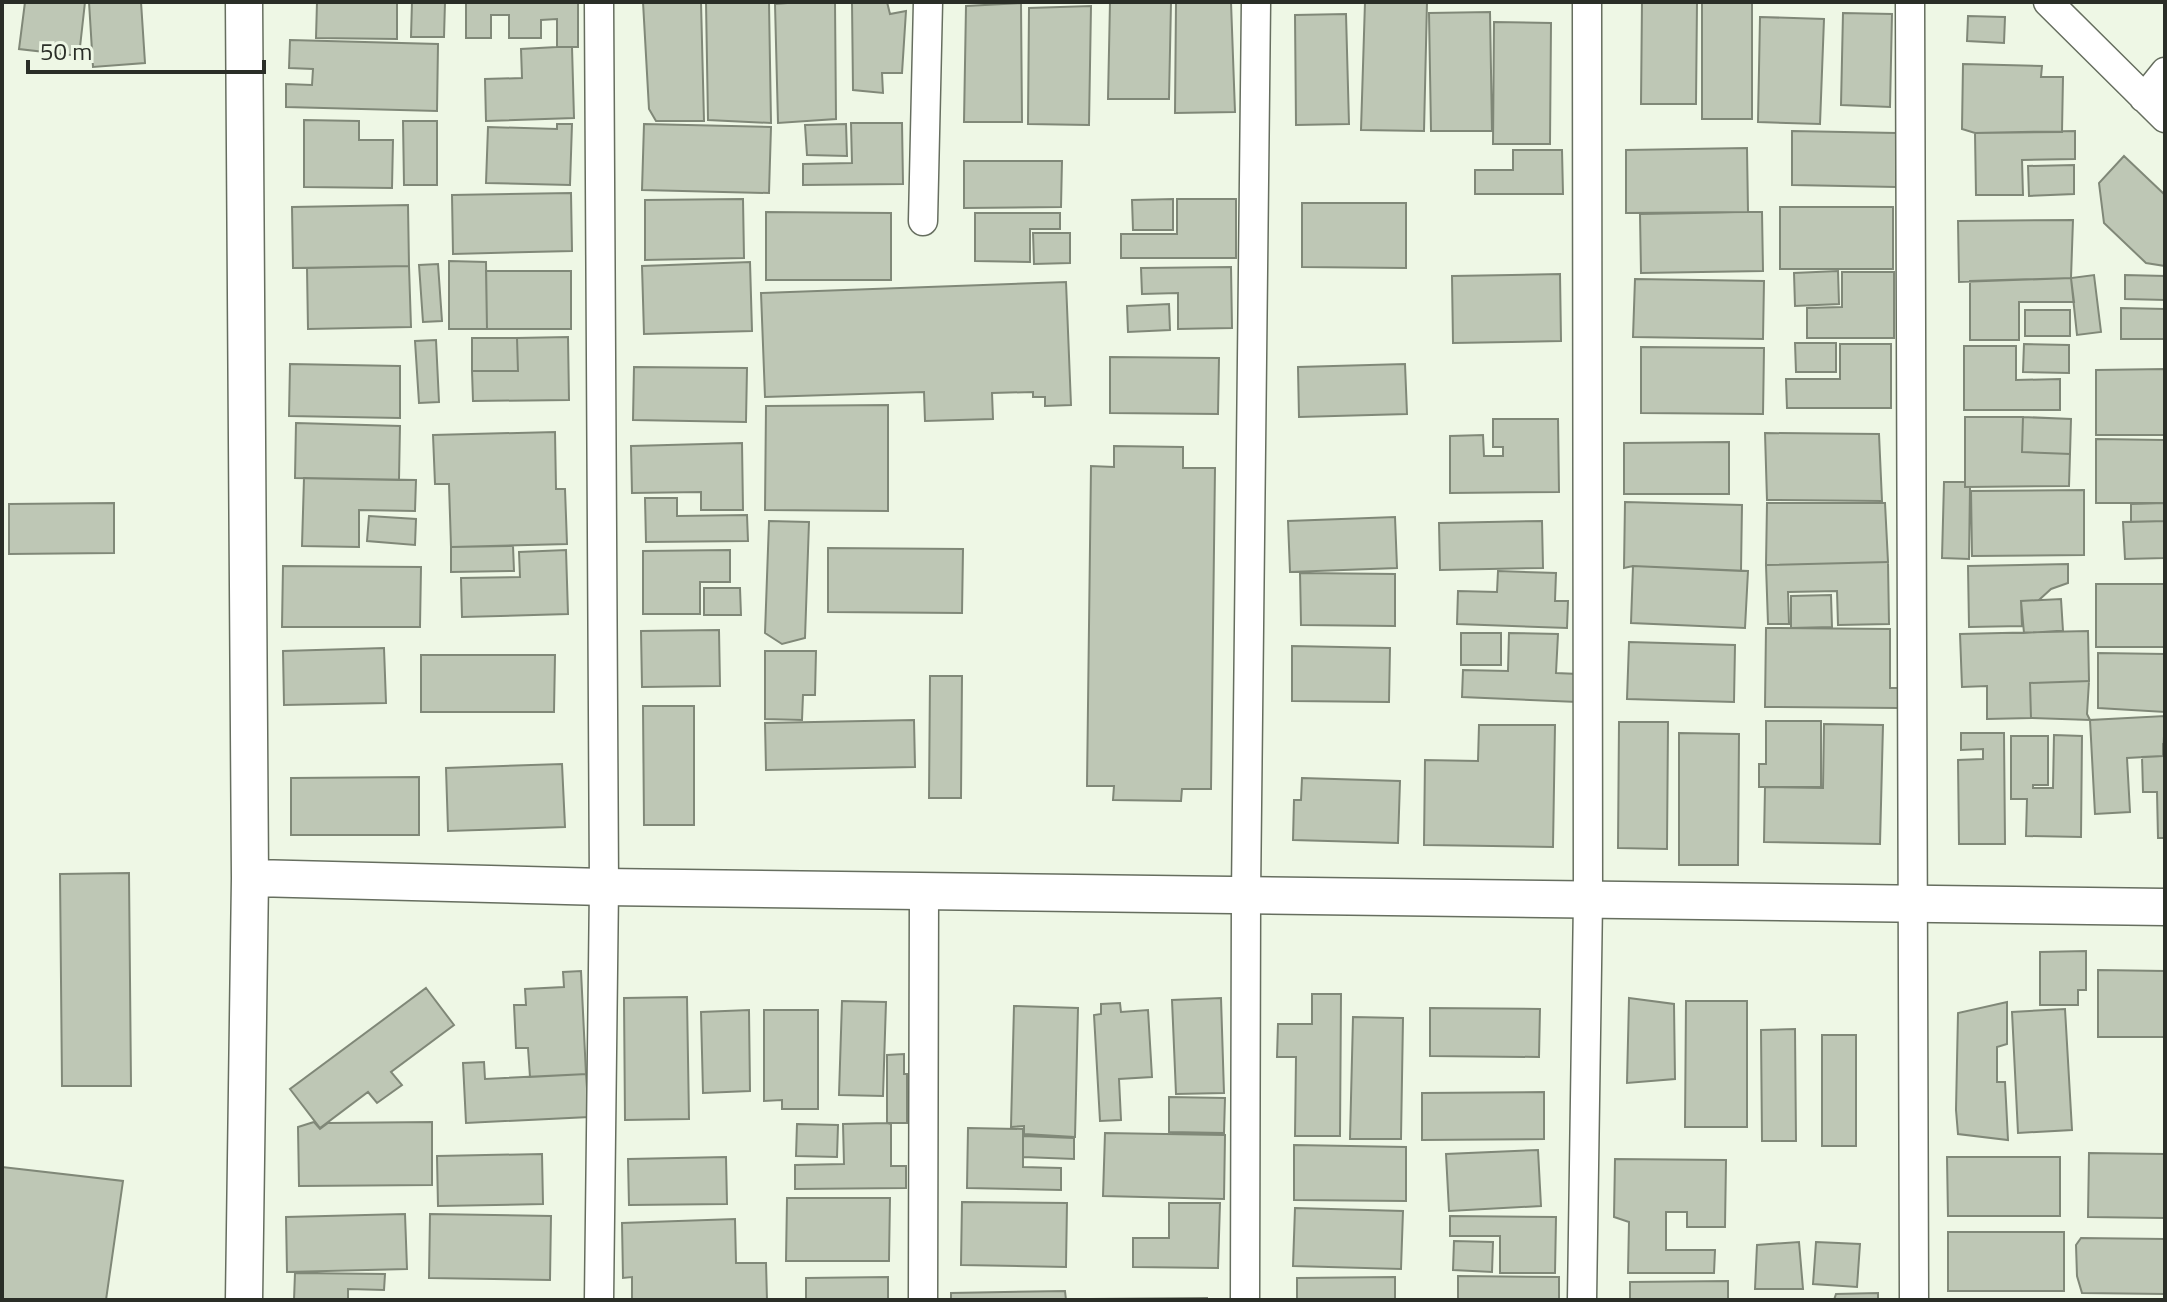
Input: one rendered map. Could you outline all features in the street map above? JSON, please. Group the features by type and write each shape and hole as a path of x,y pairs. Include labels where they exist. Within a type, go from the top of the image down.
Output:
{"street":[{"path":"244,2 250,878 244,1300"},
{"path":"599,2 604,887 599,1300"},
{"path":"923,221 928,2"},
{"path":"1245,1300 1246,895 1256,2"},
{"path":"1582,1300 1588,900 1587,2"},
{"path":"1910,2 1914,1300"},
{"path":"2054,5 2165,118"},
{"path":"2144,98 2165,72"},
{"path":"250,878 604,887 2165,907"},
{"path":"923,1300 924,891"}],"building":[{"path":"25,2 85,2 79,56 19,49"},
{"path":"89,2 141,2 145,63 93,67"},
{"path":"317,2 397,2 397,39 316,38"},
{"path":"412,2 445,2 444,37 411,37"},
{"path":"466,2 578,2 578,47 557,47 557,19 541,20 541,38 509,38 509,15 491,15 491,38 466,38"},
{"path":"643,2 701,2 704,121 656,121 649,109"},
{"path":"706,2 769,2 771,123 708,120"},
{"path":"835,2 836,119 778,123 775,4"},
{"path":"852,2 887,2 890,14 906,11 902,73 882,73 883,93 853,90"},
{"path":"1110,2 1171,2 1169,99 1108,99"},
{"path":"1231,2 1235,112 1175,113 1176,3"},
{"path":"1365,2 1427,2 1424,131 1361,130"},
{"path":"1642,2 1697,2 1696,104 1641,104"},
{"path":"1702,2 1752,2 1752,119 1702,119"},
{"path":"1021,3 1022,122 964,122 966,6"},
{"path":"1091,6 1089,125 1028,124 1029,8"},
{"path":"1490,12 1492,131 1431,131 1429,13"},
{"path":"1843,13 1892,14 1890,107 1841,105"},
{"path":"1346,14 1349,124 1296,125 1295,15"},
{"path":"1968,16 2005,17 2004,43 1967,41"},
{"path":"1760,17 1824,19 1820,124 1758,122"},
{"path":"1494,22 1551,23 1550,144 1493,144"},
{"path":"290,40 438,44 437,111 286,107 286,84 312,85 313,69 289,68"},
{"path":"572,47 574,118 486,121 485,79 522,78 521,49"},
{"path":"1963,64 2042,66 2041,77 2063,77 2062,132 1975,133 1962,129"},
{"path":"304,120 359,121 359,140 393,140 392,188 304,187"},
{"path":"403,121 437,121 437,185 404,185"},
{"path":"851,123 902,123 903,184 803,185 803,164 852,163"},
{"path":"557,124 572,124 570,185 486,183 488,127 557,129"},
{"path":"644,124 771,127 769,193 642,190"},
{"path":"846,124 847,156 807,155 805,125"},
{"path":"1792,131 1896,133 1896,187 1792,185"},
{"path":"2075,131 2075,159 2022,160 2023,195 1976,195 1975,133"},
{"path":"1747,148 1748,212 1626,213 1626,150"},
{"path":"1513,150 1562,150 1563,194 1475,194 1475,170 1513,170"},
{"path":"2124,156 2165,195 2165,266 2146,263 2104,223 2099,183"},
{"path":"964,161 1062,161 1061,207 964,208"},
{"path":"2074,165 2074,194 2029,196 2028,166"},
{"path":"571,193 572,251 453,254 452,195"},
{"path":"743,199 744,258 645,260 645,200"},
{"path":"1173,199 1173,230 1133,230 1132,200"},
{"path":"1177,199 1236,199 1236,258 1121,258 1121,234 1177,234"},
{"path":"1302,203 1406,203 1406,268 1302,267"},
{"path":"408,205 409,266 293,268 292,207"},
{"path":"1780,207 1893,207 1893,269 1780,269"},
{"path":"766,212 891,213 891,280 766,280"},
{"path":"1762,212 1763,271 1641,273 1640,214"},
{"path":"975,213 1060,213 1060,229 1030,229 1030,262 975,261"},
{"path":"2073,220 2071,278 1959,282 1958,221"},
{"path":"1033,233 1070,233 1070,263 1034,264"},
{"path":"449,261 486,262 487,329 449,329"},
{"path":"750,262 752,331 644,334 642,266"},
{"path":"438,264 442,321 423,322 419,265"},
{"path":"409,266 411,327 308,329 307,268"},
{"path":"1231,267 1232,328 1178,329 1178,293 1142,294 1141,268"},
{"path":"486,271 571,271 571,329 487,329"},
{"path":"1838,271 1839,304 1795,306 1794,273"},
{"path":"1842,272 1894,272 1894,338 1807,338 1807,308 1842,307"},
{"path":"1560,274 1561,341 1453,343 1452,276"},
{"path":"2094,275 2101,332 2077,335 2071,278"},
{"path":"2125,275 2165,276 2165,300 2125,299"},
{"path":"2071,278 2074,302 2019,302 2019,340 1970,340 1970,281"},
{"path":"1635,279 1764,281 1763,339 1633,337"},
{"path":"1066,282 1071,405 1045,406 1045,397 1033,397 1033,392 992,393 993,419 925,421 924,392 765,397 761,293"},
{"path":"1169,304 1170,330 1128,332 1127,306"},
{"path":"2121,308 2165,309 2165,339 2121,339"},
{"path":"2025,310 2070,310 2070,336 2025,336"},
{"path":"568,337 569,400 473,401 472,371 518,371 517,338"},
{"path":"472,338 517,338 518,371 472,371"},
{"path":"436,340 439,402 419,403 415,341"},
{"path":"1795,343 1836,343 1836,372 1796,372"},
{"path":"1840,344 1891,344 1891,408 1787,408 1786,379 1840,379"},
{"path":"2024,344 2069,345 2069,373 2023,372"},
{"path":"1964,346 2016,346 2016,380 2060,379 2060,410 1964,410"},
{"path":"1641,347 1764,348 1763,414 1641,413"},
{"path":"1110,357 1219,358 1218,414 1110,413"},
{"path":"290,364 400,366 400,418 289,416"},
{"path":"1405,364 1407,414 1299,417 1298,367"},
{"path":"634,367 747,368 746,422 633,420"},
{"path":"2165,369 2165,435 2096,435 2096,370"},
{"path":"888,405 888,511 765,510 766,406"},
{"path":"1965,417 2023,417 2022,452 2070,454 2069,486 1965,487"},
{"path":"2023,417 2071,419 2070,454 2022,452"},
{"path":"1493,419 1558,419 1559,492 1450,493 1450,436 1483,435 1484,456 1503,456 1503,447 1493,447"},
{"path":"296,423 400,426 399,480 295,478"},
{"path":"555,432 556,489 565,489 567,544 451,547 449,484 435,484 433,435"},
{"path":"1765,433 1879,434 1882,501 1767,500"},
{"path":"2096,439 2165,440 2165,503 2096,503"},
{"path":"1729,442 1729,494 1624,494 1624,443"},
{"path":"742,443 743,510 701,510 701,492 632,493 631,446"},
{"path":"1114,446 1183,447 1183,468 1215,468 1211,789 1182,789 1181,801 1113,800 1114,786 1087,786 1091,466 1114,467"},
{"path":"304,478 416,480 415,511 359,510 359,547 302,546"},
{"path":"1944,482 1965,482 1965,487 1970,487 1969,559 1942,558"},
{"path":"2084,490 2084,555 1972,556 1971,491"},
{"path":"645,498 677,498 677,516 747,515 748,541 646,542"},
{"path":"1625,502 1742,505 1741,571 1624,568"},
{"path":"114,503 114,553 9,554 9,504"},
{"path":"1767,503 1885,503 1888,562 1766,565"},
{"path":"2165,503 2165,521 2131,522 2131,504"},
{"path":"369,516 416,519 415,545 367,541"},
{"path":"1395,517 1397,568 1290,572 1288,521"},
{"path":"769,521 809,522 805,638 782,644 765,633"},
{"path":"1542,521 1543,568 1440,570 1439,523"},
{"path":"2165,521 2165,558 2125,559 2123,522"},
{"path":"513,546 514,571 451,572 451,547"},
{"path":"828,548 963,549 962,613 828,612"},
{"path":"566,550 568,614 462,617 461,578 520,577 519,552"},
{"path":"730,550 730,582 700,582 700,614 643,614 643,551"},
{"path":"1888,562 1889,624 1838,625 1837,591 1788,592 1789,624 1768,624 1766,565"},
{"path":"2068,564 2068,583 2051,589 2039,600 2021,601 2022,626 1969,627 1968,566"},
{"path":"283,566 421,567 420,627 282,627"},
{"path":"1633,566 1748,571 1745,628 1631,623"},
{"path":"1498,571 1556,573 1555,601 1568,601 1567,628 1457,624 1458,591 1497,592"},
{"path":"1300,573 1395,574 1395,626 1301,625"},
{"path":"2096,584 2165,584 2165,647 2096,647"},
{"path":"704,588 740,588 741,615 704,615"},
{"path":"1831,595 1832,627 1791,628 1791,596"},
{"path":"2061,599 2063,631 2024,633 2021,601"},
{"path":"1766,628 1890,629 1890,688 1898,688 1898,708 1765,707"},
{"path":"719,630 720,686 642,687 641,631"},
{"path":"2088,631 2089,681 2030,683 2031,718 1987,719 1987,686 1962,687 1960,634"},
{"path":"1461,633 1501,633 1501,665 1461,665"},
{"path":"1509,633 1558,634 1556,673 1578,674 1577,702 1462,697 1463,670 1508,671"},
{"path":"1629,642 1735,645 1734,702 1627,699"},
{"path":"1292,646 1390,648 1389,702 1292,701"},
{"path":"384,648 386,703 284,705 283,651"},
{"path":"765,651 816,651 815,695 803,695 802,720 765,719"},
{"path":"2098,653 2165,654 2165,712 2098,708"},
{"path":"421,655 555,655 554,712 421,712"},
{"path":"930,676 962,676 961,798 929,798"},
{"path":"2089,681 2087,714 2090,720 2031,718 2030,683"},
{"path":"643,706 694,706 694,825 644,825"},
{"path":"2165,716 2163,756 2127,758 2130,812 2095,814 2090,720"},
{"path":"914,720 915,767 766,770 765,723"},
{"path":"1766,721 1821,721 1821,787 1759,787 1759,764 1766,764"},
{"path":"1619,722 1668,722 1667,849 1618,848"},
{"path":"1824,724 1883,725 1880,844 1764,842 1765,787 1823,788"},
{"path":"1479,725 1555,725 1553,847 1424,845 1425,760 1478,761"},
{"path":"1679,733 1739,734 1738,865 1679,865"},
{"path":"1961,733 2004,733 2005,844 1959,844 1958,760 1983,759 1983,749 1961,750"},
{"path":"2054,735 2082,736 2081,837 2026,836 2027,799 2011,799 2011,736 2048,736 2048,785 2033,785 2033,788 2053,788"},
{"path":"2163,744 2165,838 2158,838 2157,792 2143,792 2142,757 2163,756"},
{"path":"562,764 565,827 448,831 446,768"},
{"path":"419,777 419,835 291,835 291,778"},
{"path":"1302,778 1400,781 1398,843 1293,840 1294,800 1301,800"},
{"path":"129,873 131,1086 62,1086 60,874"},
{"path":"2086,951 2086,990 2078,990 2078,1005 2040,1005 2040,952"},
{"path":"2098,970 2165,971 2165,1037 2098,1037"},
{"path":"581,971 586,1074 530,1077 528,1048 516,1048 514,1005 526,1005 525,989 564,987 563,972"},
{"path":"426,988 454,1025 391,1072 402,1085 377,1103 368,1092 320,1128 290,1089"},
{"path":"1312,994 1341,994 1340,1136 1295,1136 1296,1057 1277,1057 1278,1024 1312,1024"},
{"path":"687,997 689,1119 625,1120 624,998"},
{"path":"1221,998 1224,1093 1176,1094 1172,1000"},
{"path":"1629,998 1674,1004 1675,1079 1627,1083"},
{"path":"842,1001 886,1002 883,1096 839,1095"},
{"path":"1686,1001 1747,1001 1747,1127 1685,1127"},
{"path":"2007,1002 2007,1044 1997,1047 1997,1082 2005,1082 2008,1140 1958,1134 1958,1013"},
{"path":"1120,1003 1121,1012 1148,1010 1152,1077 1119,1079 1121,1120 1100,1121 1094,1015 1101,1014 1101,1004"},
{"path":"1014,1006 1078,1008 1075,1137 1024,1134 1024,1126 1011,1127"},
{"path":"1430,1008 1540,1009 1539,1057 1430,1056"},
{"path":"2065,1009 2072,1130 2018,1133 2012,1012"},
{"path":"749,1010 750,1091 703,1093 701,1012"},
{"path":"764,1010 818,1010 818,1109 782,1109 782,1100 764,1101"},
{"path":"1353,1017 1403,1018 1401,1139 1350,1139"},
{"path":"1795,1029 1796,1141 1762,1141 1761,1030"},
{"path":"1822,1035 1856,1035 1856,1146 1822,1146"},
{"path":"904,1054 907,1123 887,1123 887,1055"},
{"path":"484,1062 485,1079 586,1074 589,1117 466,1123 463,1063"},
{"path":"1544,1092 1544,1139 1422,1140 1422,1093"},
{"path":"1169,1097 1225,1098 1224,1133 1169,1132"},
{"path":"314,1122 320,1129 328,1123 432,1122 432,1185 299,1186 298,1127"},
{"path":"797,1124 838,1125 837,1157 796,1156"},
{"path":"843,1124 891,1124 891,1166 906,1166 906,1188 795,1189 795,1165 844,1164"},
{"path":"968,1128 1023,1129 1023,1167 1061,1168 1061,1190 967,1188"},
{"path":"1105,1133 1225,1135 1224,1199 1103,1196"},
{"path":"1023,1136 1074,1138 1074,1159 1023,1157"},
{"path":"1294,1145 1406,1147 1406,1201 1294,1200"},
{"path":"1538,1150 1541,1206 1449,1211 1446,1154"},
{"path":"2089,1153 2165,1154 2165,1218 2088,1217"},
{"path":"542,1154 543,1204 438,1206 437,1156"},
{"path":"726,1157 727,1204 629,1205 628,1159"},
{"path":"1947,1157 2060,1157 2060,1216 1948,1216"},
{"path":"1615,1159 1726,1160 1725,1227 1687,1227 1687,1212 1666,1212 1666,1250 1715,1250 1714,1273 1628,1273 1629,1222 1614,1217"},
{"path":"2,1167 123,1181 106,1300 2,1300"},
{"path":"787,1198 890,1198 889,1261 786,1261"},
{"path":"962,1202 1067,1203 1066,1267 961,1265"},
{"path":"1169,1203 1220,1203 1218,1268 1133,1267 1133,1238 1169,1238"},
{"path":"1295,1208 1403,1211 1401,1269 1293,1266"},
{"path":"405,1214 407,1269 287,1272 286,1217"},
{"path":"430,1214 551,1216 550,1280 429,1278"},
{"path":"1450,1216 1556,1217 1555,1273 1500,1273 1500,1236 1450,1236"},
{"path":"735,1219 736,1263 766,1263 767,1300 632,1300 632,1277 623,1278 622,1223"},
{"path":"1948,1232 2064,1232 2064,1291 1948,1291"},
{"path":"2081,1238 2165,1239 2165,1294 2082,1293 2077,1276 2076,1245"},
{"path":"1454,1241 1493,1242 1492,1272 1453,1270"},
{"path":"1799,1242 1803,1289 1755,1289 1757,1245"},
{"path":"1816,1242 1860,1244 1857,1287 1813,1284"},
{"path":"295,1273 385,1274 384,1290 348,1289 348,1300 294,1300"},
{"path":"1458,1276 1559,1277 1559,1300 1458,1300"},
{"path":"888,1277 888,1300 806,1300 806,1278"},
{"path":"1395,1277 1395,1300 1297,1300 1297,1278"},
{"path":"1728,1281 1728,1300 1630,1300 1630,1282"},
{"path":"1065,1291 1066,1300 951,1300 951,1293"},
{"path":"1878,1293 1878,1300 1834,1300 1836,1294"},
{"path":"1091,1299 1207,1300 1091,1300"}]}
